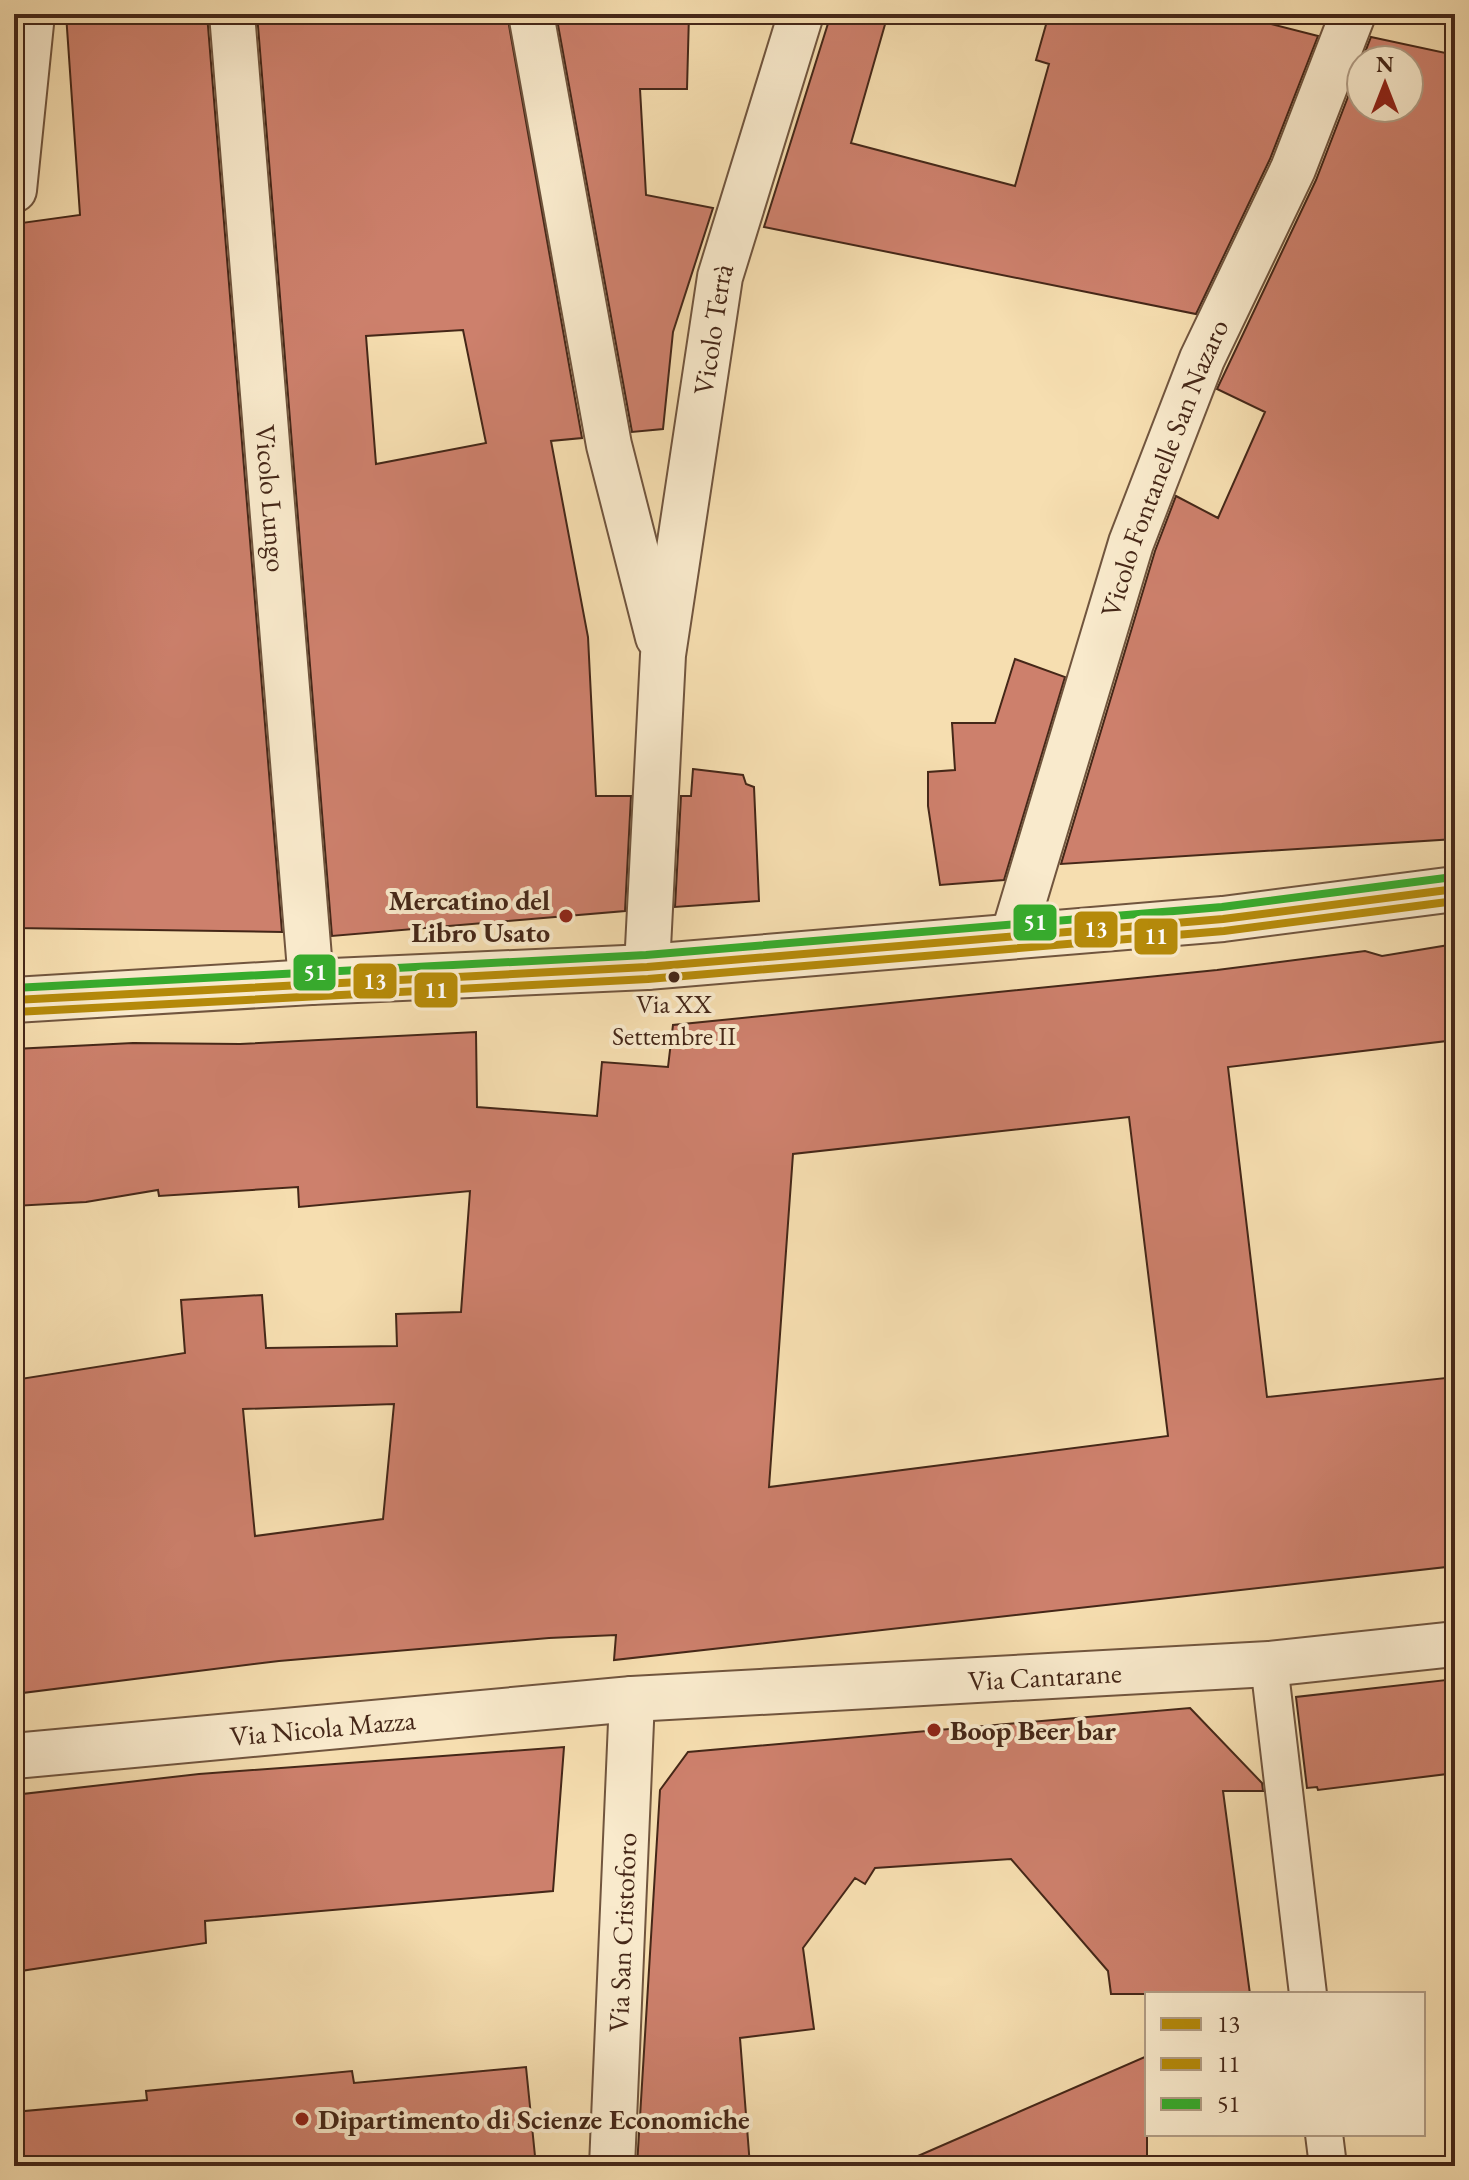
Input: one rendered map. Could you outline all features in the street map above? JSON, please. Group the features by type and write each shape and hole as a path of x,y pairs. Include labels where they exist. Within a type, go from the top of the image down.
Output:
{"street":[{"path":"14,190 32,14"},
{"name":"Vicolo Lungo","path":"232,14 311,982"},
{"name":"Vicolo Terrà","path":"531,14 609,445 663,655"},
{"name":"Vicolo Terrà","path":"647,967 663,655 720,277 801,14"},
{"name":"Vicolo Fontanelle San Nazaro","path":"1013,936 1131,543 1202,359 1293,169 1353,14"},
{"path":"14,1000 311,982 647,967 1223,919 1455,889"},
{"name":"Via Cantarane","path":"632,1699 1269,1664 1455,1644"},
{"name":"Via Nicola Mazza","path":"14,1756 632,1699"},
{"name":"Via San Cristoforo","path":"612,2166 632,1699"}],"lane":[{"path":"1269,1664 1308,1992"},
{"path":"1324,2136 1328,2166"}],"building":[{"path":"66,14 207,14 282,932 14,928 14,224 80,215"},
{"path":"257,14 507,14 582,438 551,441 588,637 596,796 631,796 625,911 332,936","holes":["463,330 486,443 376,464 366,336"]},
{"path":"556,14 689,14 687,89 640,89 646,195 713,208 673,332 663,429 632,432"},
{"path":"831,14 888,14 851,143 1015,186 1049,64 1036,60 1049,14 1232,14 1318,36 1270,159 1196,314 764,227"},
{"path":"1371,37 1404,44 1368,44"},
{"path":"1425,49 1455,55 1455,839 1061,864 1155,551 1176,496 1218,518 1265,412 1217,389 1316,180 1345,105 1345,124 1425,124"},
{"path":"1015,659 1065,677 1004,880 940,885 928,806 928,772 955,770 952,723 995,723"},
{"path":"693,769 743,775 746,784 754,787 759,901 675,907 681,796 691,796"},
{"path":"1455,944 1455,1040 1228,1067 1267,1397 1455,1377 1455,1566 614,1660 616,1635 549,1638 279,1661 14,1694 14,1380 185,1353 181,1300 262,1295 266,1348 397,1346 396,1314 461,1312 470,1191 299,1207 298,1187 159,1196 158,1190 86,1202 14,1206 14,1049 133,1043 240,1044 476,1032 477,1107 597,1116 602,1062 668,1067 673,1025 1217,970 1365,951 1382,956","holes":["1129,1117 1168,1436 769,1487 793,1154","394,1404 383,1519 255,1536 243,1409"]},
{"path":"1455,1679 1455,1773 1318,1790 1317,1787 1307,1788 1296,1697"},
{"path":"1190,1708 1262,1783 1263,1791 1223,1791 1250,1992 1111,1994 1108,1971 1011,1859 875,1868 865,1884 855,1878 803,1948 814,2029 740,2038 750,2166 637,2166 660,1790 688,1752"},
{"path":"564,1747 553,1891 205,1921 206,1943 14,1972 14,1795 199,1774"},
{"path":"1145,2057 1147,2166 895,2166"},
{"path":"526,2067 536,2166 14,2166 14,2112 147,2100 146,2091 352,2071 354,2083"}],"transit line":[{"name":"51","path":"14,988 646,955 1222,907 1453,877"},
{"name":"13","path":"14,1000 647,967 1223,919 1455,889"},
{"name":"11","path":"15,1012 648,979 1224,931 1455,901"}],"place":[{"name":"Mercatino del Libro Usato","path":"566,916"},
{"name":"Via XX Settembre II","path":"674,977"},
{"name":"Boop Beer bar","path":"934,1730"},
{"name":"Dipartimento di Scienze Economiche","path":"302,2119"}]}
